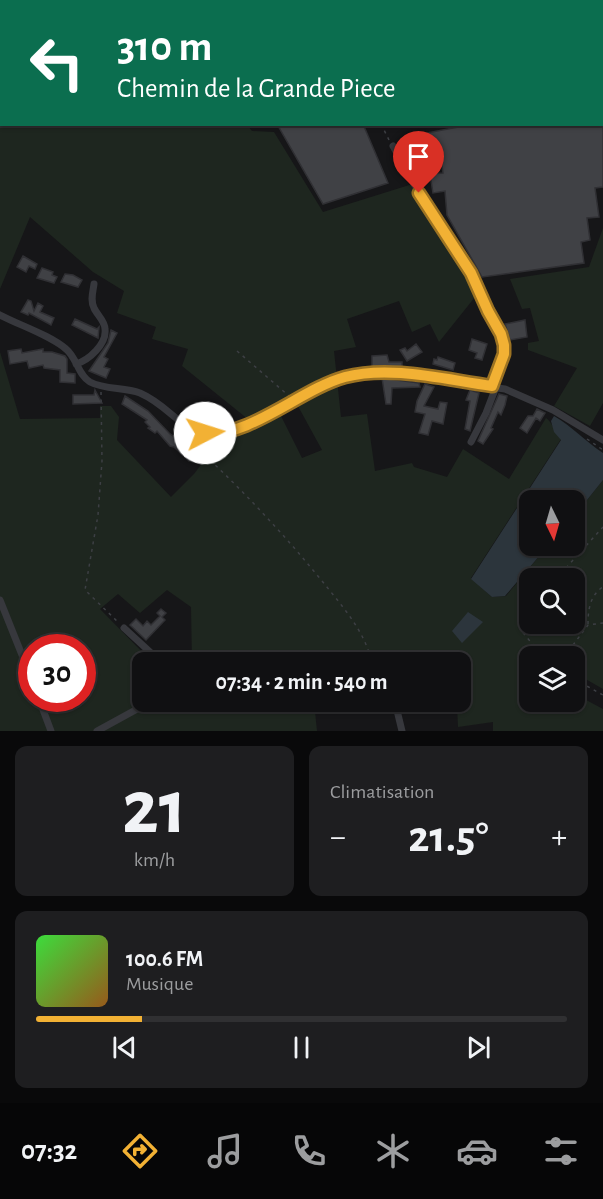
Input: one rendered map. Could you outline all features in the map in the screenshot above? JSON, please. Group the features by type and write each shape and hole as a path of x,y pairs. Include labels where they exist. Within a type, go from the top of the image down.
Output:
{"street":[{"path":"393,146 411,179 471,273 501,334 504,345 504,354 486,413 471,442"},
{"path":"76,364 86,361 96,351 105,334 106,327 94,309 92,301 94,284"},
{"path":"0,315 61,345 69,352 85,379 101,386 142,394 186,427 205,433 234,430 327,382 347,376 381,372 494,386 519,393 603,440"},
{"path":"205,433 202,447 205,455"},
{"path":"0,600 18,645"},
{"path":"124,628 150,652"},
{"path":"44,712 51,731"},
{"path":"97,731 132,712"},
{"path":"397,712 402,731"}],"path":[{"path":"382,126 393,146"},
{"path":"237,351 293,400"},
{"path":"101,386 100,493 85,590 124,628"},
{"path":"205,455 276,525 356,624 370,652"},
{"path":"566,568 603,527"},
{"path":"572,646 588,625 588,610 596,591 603,587"},
{"path":"588,625 603,624"},
{"path":"524,634 534,646"},
{"path":"585,685 603,695"}],"shaded area":[{"path":"0,126 248,126 252,131 274,132 323,212 419,182 481,285 472,287 475,297 439,342 430,324 412,332 399,301 347,319 356,347 334,351 341,417 367,414 375,471 412,463 414,467 447,477 463,449 509,479 546,418 548,420 561,439 528,490 519,490 519,504 471,578 492,597 506,596 519,580 519,634 585,634 585,568 529,568 539,556 585,556 585,502 603,480 603,689 585,679 585,646 519,646 519,712 585,712 585,699 603,709 603,731 493,731 493,722 458,727 457,712 471,712 471,652 192,652 191,607 167,590 140,613 118,594 100,609 142,652 132,652 132,712 315,712 317,731 0,731 0,352 20,419 100,418 100,406 111,406 119,417 117,440 171,497 194,474 209,454 208,440 233,437 279,412 302,458 322,450 293,397 249,420 182,366 188,349 152,339 156,327 117,313 124,291 93,272 30,217 0,289"},
{"path":"603,228 603,403 590,426 554,406 577,368 528,350 528,343 539,341 530,308 522,309 510,279 589,267"},
{"path":"554,416 603,453 603,480 585,502 585,490 529,490 561,440 554,432 551,421"},
{"path":"519,505 519,556 539,556 529,568 519,568 519,580 505,596 492,597 471,579"},
{"path":"468,612 483,622 462,643 452,631"}],"building":[{"path":"278,126 364,126 388,183 323,204"},
{"path":"463,126 603,126 603,187 595,188 599,217 587,218 590,240 581,242 584,263 482,277 447,215 445,191 433,193 430,174 443,173 440,151 419,154 416,135"},
{"path":"23,256 37,264 35,269 29,266 26,272 17,267"},
{"path":"42,268 53,272 52,275 57,277 54,283 37,278"},
{"path":"65,274 82,280 78,287 61,282"},
{"path":"28,300 31,301 34,311 38,303 43,306 40,312 54,318 51,325 29,313 28,315 21,312"},
{"path":"75,319 97,329 99,327 98,338 72,325"},
{"path":"525,320 527,337 510,340 505,324"},
{"path":"111,330 117,333 104,357 108,359 104,367 110,369 106,378 89,371 108,343"},
{"path":"472,339 487,344 482,360 475,358 477,353 469,350"},
{"path":"416,344 422,352 407,361 400,350 405,348 407,351"},
{"path":"21,349 22,353 43,349 43,352 65,356 67,373 75,374 75,383 60,382 60,370 44,368 43,365 29,368 27,361 10,364 8,351"},
{"path":"387,355 389,362 402,362 402,368 372,367 372,356"},
{"path":"438,357 455,363 453,370 433,364 434,359 437,360"},
{"path":"382,378 419,383 420,387 392,388 391,404 386,404"},
{"path":"425,384 434,387 424,406 438,409 440,402 447,403 443,424 432,421 428,435 419,433 425,414 415,412 417,401"},
{"path":"95,390 102,403 73,404 73,395 94,395"},
{"path":"470,390 479,393 470,431 465,429 470,401 466,400"},
{"path":"499,394 507,396 505,405 501,415 498,412 491,428 493,429 483,444 478,441"},
{"path":"125,396 148,411 170,434 190,447 196,454 189,461 170,446 157,431 155,433 148,428 150,427 145,422 147,420 122,404"},
{"path":"203,404 217,416 214,419 217,421 213,425 201,418 205,414 199,408"},
{"path":"537,409 545,413 540,421 536,418 527,433 520,428 528,416 533,416"},
{"path":"161,609 166,613 162,617 165,620 146,640 130,625 136,619 143,626 147,621 151,625 160,616 157,613"}],"route":[{"path":"205,433 226,433 243,427 327,382 347,376 381,372 492,386 504,354 501,334 471,273 419,193"}]}
